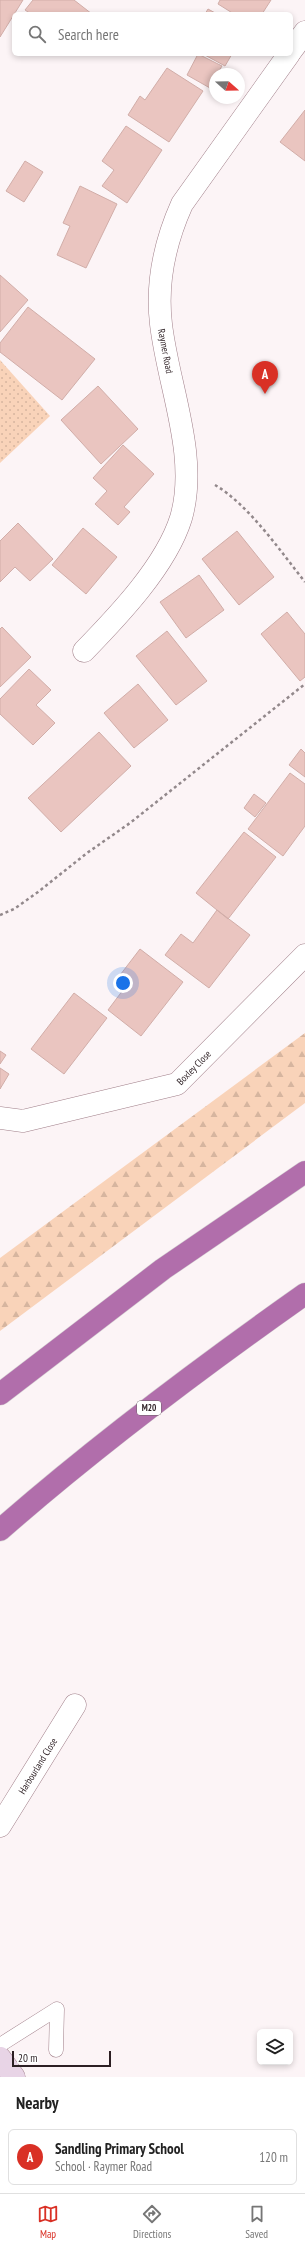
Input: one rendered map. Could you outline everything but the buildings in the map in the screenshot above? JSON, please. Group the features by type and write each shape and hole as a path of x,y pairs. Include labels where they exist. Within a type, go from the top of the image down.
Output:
{"highway":[{"path":"0,1394 163,1269 305,1172"},
{"name":"M20","path":"0,1530 113,1436 206,1364 305,1294"}],"street":[{"path":"293,48 305,32"},
{"name":"Raymer Road","path":"84,651 114,620 162,558 174,537 181,518 185,499 186,476 182,436 161,324 160,288 166,249 171,229 182,204 288,56"},
{"name":"Boxley Close","path":"0,1118 22,1121 177,1084 305,956"},
{"name":"Harbourland Close","path":"0,1826 75,1705"},
{"path":"0,2058 14,2077"}],"lane":[{"path":"0,2045 57,2009 56,2050"}],"path":[{"path":"186,476 208,481 220,488 235,501 261,527 305,582"},
{"path":"0,915 14,909 87,853 130,824 305,684"}],"green space":[{"path":"0,360 50,416 0,463"},
{"path":"305,1033 305,1103 0,1331 0,1258"}],"place":[{"name":"Sandling Primary School","path":"265,394"}]}
